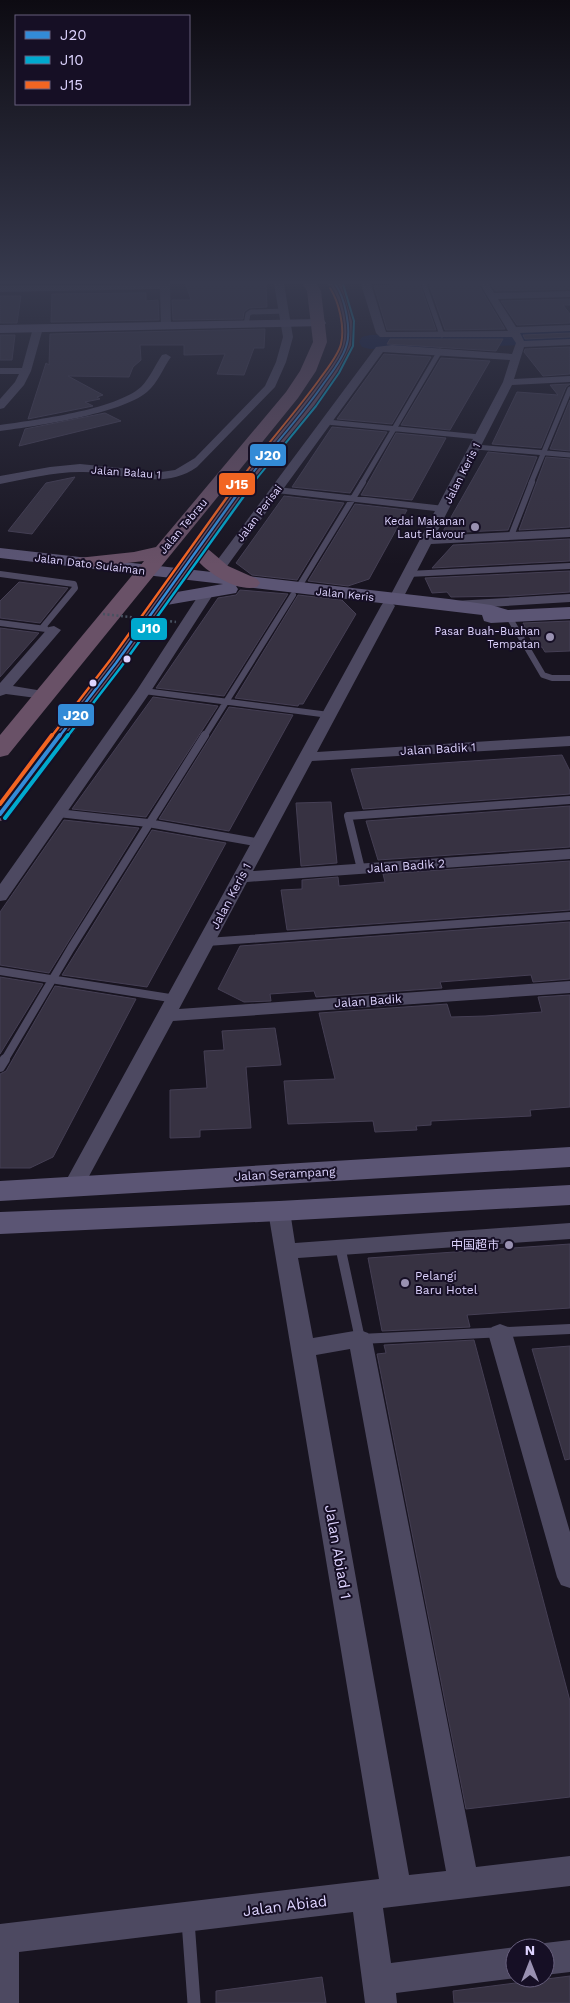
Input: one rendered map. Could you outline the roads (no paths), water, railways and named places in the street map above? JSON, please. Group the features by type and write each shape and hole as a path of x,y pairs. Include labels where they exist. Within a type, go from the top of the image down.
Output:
{"highway":[{"name":"Jalan Tebrau","path":"0,750 292,395 304,377"},
{"name":"Jalan Tebrau","path":"0,814 116,663 250,477 311,402 328,377"},
{"path":"198,549 209,564 217,570 250,583"},
{"path":"85,562 134,558 162,551"}],"street":[{"path":"23,377 0,407 15,413 41,418 60,417"},
{"path":"0,428 60,417 125,401 141,392 154,377"},
{"name":"Jalan Balau 1","path":"0,480 50,470 81,468 173,475 186,470 199,460 270,387 274,377"},
{"name":"Jalan Perisai","path":"217,570 359,377"},
{"name":"Jalan Keris 1","path":"74,1186 329,715 444,509 509,377"},
{"path":"508,382 570,379"},
{"path":"426,540 570,533"},
{"name":"Jalan Dato Sulaiman","path":"0,553 85,562 143,574 171,586"},
{"name":"Jalan Dato Sulaiman","path":"0,562 143,574"},
{"name":"Jalan Keris","path":"171,586 250,583 295,592"},
{"name":"Jalan Keris","path":"171,586 207,593 223,589 244,588 295,592 392,603 489,618 570,613"},
{"path":"0,896 144,692 207,593"},
{"path":"449,605 570,598"},
{"name":"Jalan Keris","path":"392,603 449,605 491,611 509,617"},
{"path":"1,690 48,629"},
{"path":"1,690 44,695"},
{"name":"Jalan Badik 1","path":"307,757 570,741"},
{"name":"Jalan Badik 2","path":"242,877 570,854"},
{"name":"Jalan Badik","path":"166,1016 570,987"},
{"name":"Jalan Serampang","path":"0,1191 570,1157"},
{"path":"0,1223 279,1211 570,1195"},
{"name":"Jalan Abiad 1","path":"279,1211 397,1893"},
{"path":"286,1251 570,1231"},
{"path":"500,1333 570,1577"},
{"path":"302,1349 360,1339 464,1884"},
{"name":"Jalan Abiad","path":"1,1939 570,1872"},
{"path":"366,1897 379,1992 505,1965"},
{"path":"1,1939 3,2003"},
{"path":"555,1958 570,1956"}],"lane":[{"path":"0,1067 52,978 148,823 228,701 395,430 425,377"},
{"path":"511,536 570,389"},
{"path":"327,422 395,430 543,453 570,455"},
{"path":"277,490 444,509"},
{"path":"408,574 570,566"},
{"path":"0,574 74,584 75,588 48,629 0,623"},
{"path":"509,617 543,675 552,678 570,678"},
{"path":"144,692 329,715"},
{"path":"361,869 348,816 570,800"},
{"path":"58,813 148,823 261,842"},
{"path":"207,942 570,916"},
{"path":"0,971 176,999"},
{"path":"340,1246 360,1339 570,1329"},
{"path":"188,1918 194,2003"}],"place":[{"name":"Kedai Makanan Laut Flavour","path":"475,527"},
{"name":"Pasar Buah-Buahan Tempatan","path":"550,637"},
{"name":"中国超市","path":"509,1245"},
{"name":"Pelangi Baru Hotel","path":"405,1283"}]}
